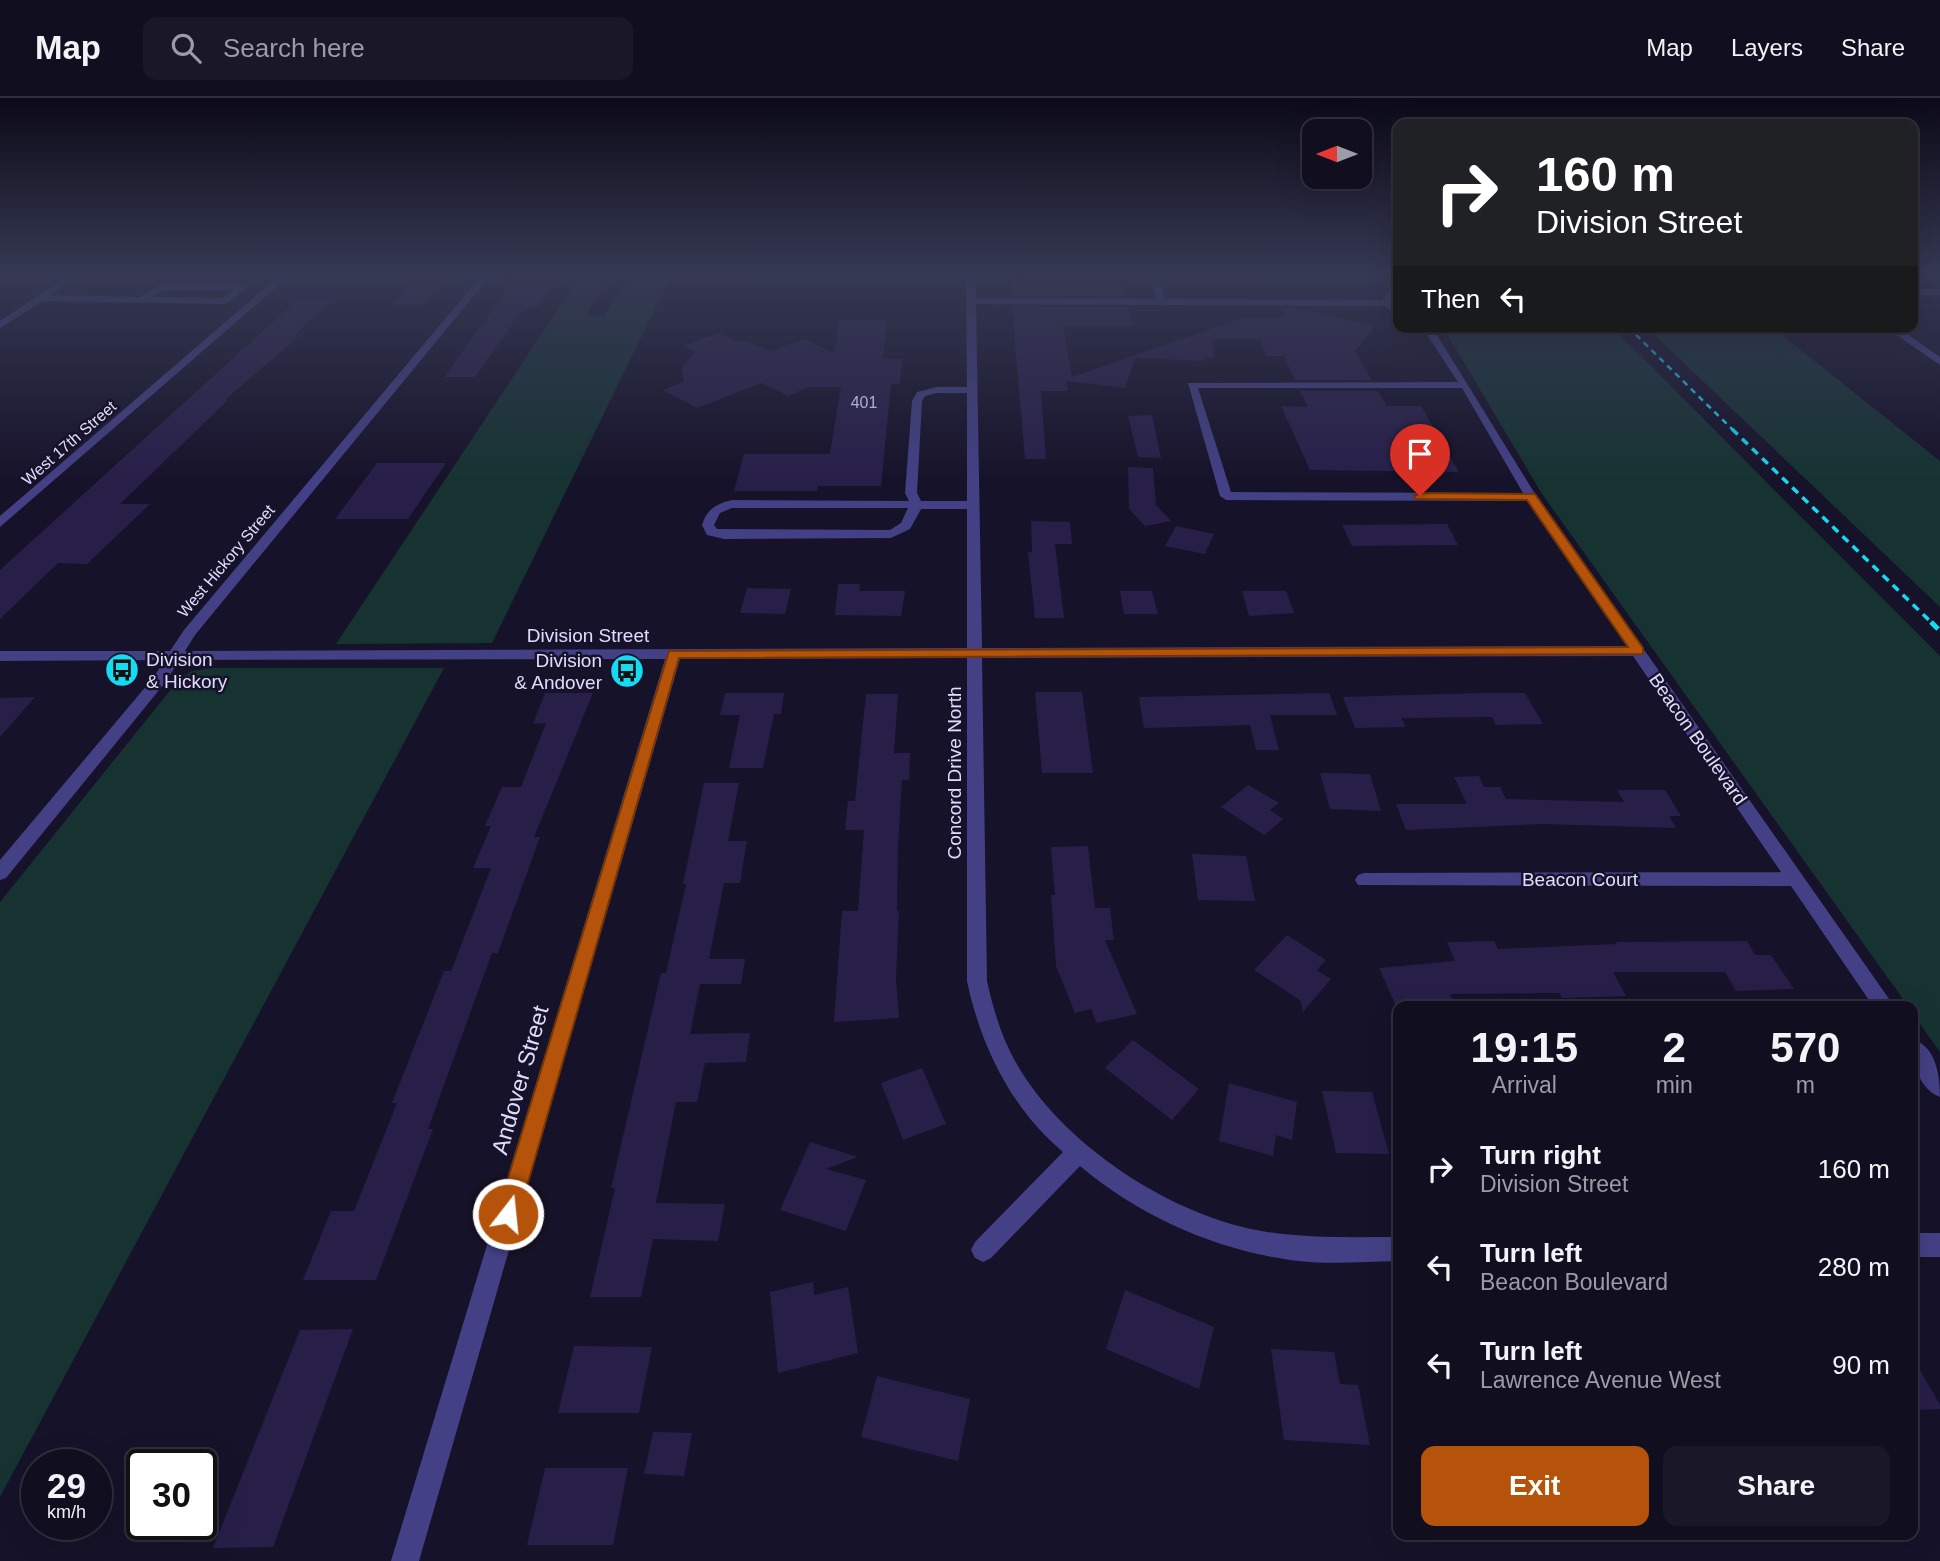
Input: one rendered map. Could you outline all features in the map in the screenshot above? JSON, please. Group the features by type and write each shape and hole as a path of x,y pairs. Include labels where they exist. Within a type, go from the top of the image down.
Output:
{"street":[{"name":"West 17th Street","path":"0,523 206,344"},
{"name":"West Hickory Street","path":"0,873 159,681 189,633 429,344"},
{"name":"Concord Drive North","path":"971,344 977,981 983,1013 1014,1080 1046,1118 1080,1151 1129,1189 1182,1218 1236,1236 1290,1248 1393,1249"},
{"name":"Beacon Boulevard","path":"1438,344 1531,497 1881,1001"},
{"path":"1915,344 1940,362"},
{"path":"1465,385 1192,385 1226,496 1531,497"},
{"path":"972,390 937,390 921,394 918,401 911,493 916,503 909,525 903,531 891,534 724,535 712,532 708,525 712,513 720,506 732,504 916,503 972,505"},
{"name":"Division Street","path":"0,656 1638,651"},
{"name":"Andover Street","path":"405,1561 674,654"},
{"name":"Beacon Court","path":"1364,880 1796,879"},
{"path":"1918,1055 1940,1087"},
{"path":"983,1250 1080,1151"},
{"path":"1918,1245 1940,1245"}],"green space":[{"path":"535,344 638,344 492,643 336,644"},
{"path":"1453,344 1629,344 1940,656 1940,1052 1918,1021 1918,1001 1904,1001 1542,494"},
{"path":"1664,344 1794,344 1940,461 1940,607"},
{"path":"212,668 444,668 26,1449 21,1449 21,1458 0,1497 0,902 180,678 192,671"}],"building":[{"path":"248,344 290,344 225,400 228,400 120,504 150,504 87,564 58,563 0,619 0,570"},
{"path":"468,344 498,344 475,377 444,377"},
{"path":"688,344 755,344 770,351 789,344 815,344 834,353 836,344 885,344 883,359 902,359 900,384 891,384 881,486 818,486 817,491 734,491 744,454 830,454 841,387 809,387 788,396 762,383 697,408 663,390 684,382 682,367 695,352 683,346"},
{"path":"1015,344 1066,344 1072,377 1167,344 1213,344 1214,358 1205,358 1205,361 1135,358 1125,388 1066,381 1068,391 1041,391 1046,459 1025,459"},
{"path":"1262,344 1361,344 1355,351 1372,380 1295,380 1284,356 1266,356"},
{"path":"1300,391 1378,391 1387,406 1421,406 1459,472 1310,470 1281,406 1308,407"},
{"path":"1152,415 1161,458 1138,457 1128,416"},
{"path":"377,463 446,463 408,519 335,519"},
{"path":"1128,467 1153,468 1156,505 1171,521 1145,526 1129,509"},
{"path":"1031,521 1070,522 1072,544 1055,544 1064,618 1035,618 1028,552 1032,552"},
{"path":"1447,524 1458,545 1352,546 1342,525"},
{"path":"1176,526 1214,534 1205,554 1165,546"},
{"path":"838,584 860,584 859,591 905,591 901,616 835,615"},
{"path":"747,588 791,589 785,614 740,613"},
{"path":"1120,591 1152,591 1158,614 1124,614"},
{"path":"1242,591 1286,591 1294,613 1249,616"},
{"path":"1035,692 1082,692 1093,773 1042,773"},
{"path":"545,693 593,693 534,837 540,837 498,953 492,953 428,1129 433,1129 376,1280 303,1280 331,1211 354,1211 397,1103 392,1103 444,971 451,971 491,868 473,868 491,826 485,826 502,787 521,787 546,723 533,724"},
{"path":"725,693 784,693 781,714 774,714 763,768 729,768 740,715 720,715"},
{"path":"1329,693 1337,715 1270,715 1279,750 1256,750 1250,725 1144,728 1139,697"},
{"path":"1525,693 1543,724 1496,725 1492,717 1401,718 1406,727 1355,728 1343,697"},
{"path":"866,694 898,694 894,753 910,753 909,780 902,780 898,846 896,978 899,1018 834,1022 842,911 858,911 864,830 845,830 848,801 855,801"},
{"path":"35,697 0,737 0,698"},
{"path":"1320,773 1370,774 1381,811 1330,809"},
{"path":"1479,776 1484,787 1500,787 1506,799 1624,802 1617,790 1665,790 1681,816 1669,816 1676,828 1544,824 1406,830 1396,804 1467,804 1454,777"},
{"path":"704,783 739,783 728,841 747,841 740,883 724,883 709,959 745,959 741,984 700,984 690,1034 750,1033 746,1062 705,1063 697,1102 676,1102 656,1203 725,1204 718,1241 653,1239 641,1297 590,1297 615,1188 611,1188 661,973 666,973 686,884 683,884"},
{"path":"1248,785 1279,803 1270,810 1283,819 1264,835 1221,807"},
{"path":"1088,846 1095,908 1110,908 1114,940 1105,940 1137,1014 1097,1023 1091,1009 1075,1013 1056,966 1051,895 1055,895 1051,847"},
{"path":"1192,854 1246,856 1255,901 1198,900"},
{"path":"1287,935 1326,960 1317,970 1331,979 1303,1012 1301,1001 1254,970"},
{"path":"1494,941 1498,949 1617,944 1616,942 1747,941 1755,955 1771,955 1794,989 1736,991 1725,972 1613,972 1626,996 1562,998 1559,993 1450,994 1454,1001 1394,1001 1379,968 1455,961 1447,942"},
{"path":"1133,1040 1199,1089 1172,1120 1105,1068"},
{"path":"922,1068 946,1124 903,1140 881,1083"},
{"path":"1229,1083 1297,1102 1292,1140 1276,1135 1273,1156 1219,1141"},
{"path":"1322,1091 1372,1092 1389,1154 1336,1153"},
{"path":"810,1142 858,1157 826,1169 866,1180 846,1231 780,1210"},
{"path":"813,1282 814,1295 848,1287 858,1353 778,1373 770,1292"},
{"path":"1125,1290 1214,1327 1199,1389 1106,1349"},
{"path":"353,1329 273,1547 213,1548 217,1540 300,1330"},
{"path":"574,1346 652,1347 639,1413 558,1413"},
{"path":"1271,1349 1334,1352 1340,1384 1358,1385 1370,1445 1284,1440"},
{"path":"1918,1367 1940,1405 1940,1409 1918,1410"},
{"path":"877,1376 970,1399 958,1461 861,1437"},
{"path":"653,1432 692,1433 684,1476 644,1474"},
{"path":"545,1468 628,1468 613,1545 527,1545"}],"railway":[{"path":"1646,344 1734,431"},
{"path":"1732,429 1933,624"},
{"path":"1933,624 1940,631"}],"place":[{"name":"Division & Hickory","path":"122,670"},
{"name":"Division & Andover","path":"627,671"}],"route":[{"path":"508,1214 674,654 1638,651 1531,497 1420,496"}]}
